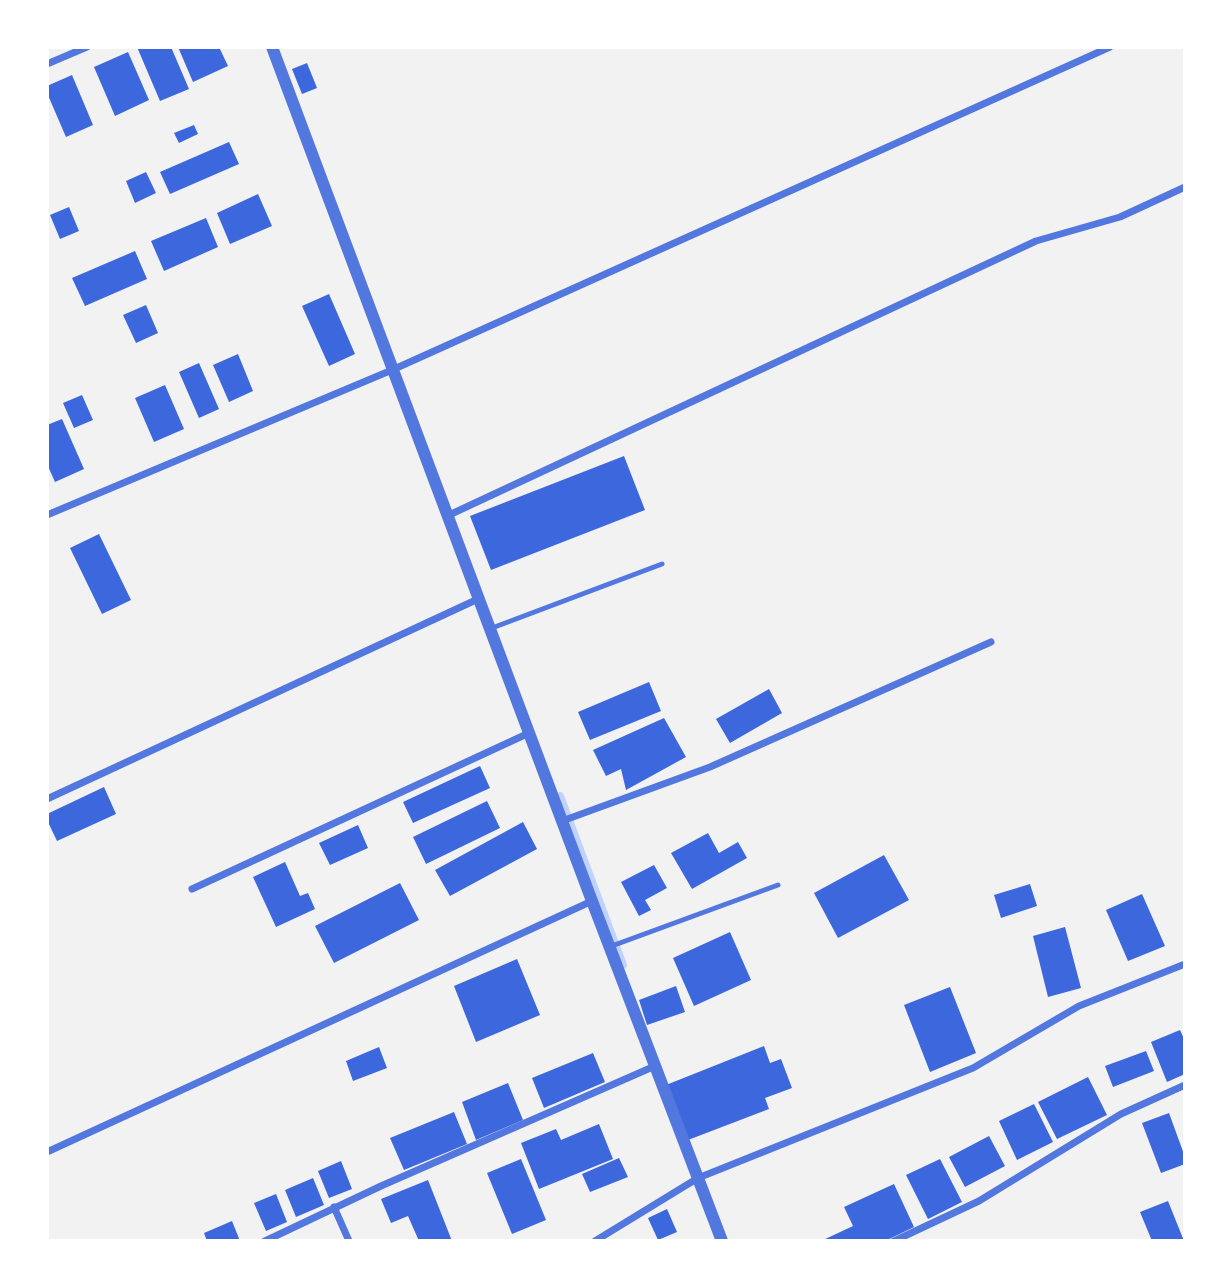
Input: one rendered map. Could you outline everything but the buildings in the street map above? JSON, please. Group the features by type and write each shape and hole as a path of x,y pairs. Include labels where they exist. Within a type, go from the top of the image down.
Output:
{"street":[{"path":"47,64 87,47"},
{"path":"272,47 528,733 722,1241"},
{"path":"47,515 392,370 1110,47"},
{"path":"447,516 1036,242 1120,217 1185,187"},
{"path":"47,799 478,599"},
{"path":"562,821 709,767 991,642"},
{"path":"192,889 528,733"},
{"path":"47,1152 592,901"},
{"path":"595,1241 698,1178 973,1068 1079,1006 1185,964"},
{"path":"265,1241 655,1066"},
{"path":"894,1241 979,1201 1121,1114 1185,1086"},
{"path":"334,1208 349,1241"}],"lane":[{"path":"489,629 662,564"},
{"path":"610,947 778,885"}],"waterway":[{"path":"560,796 623,965"}]}
